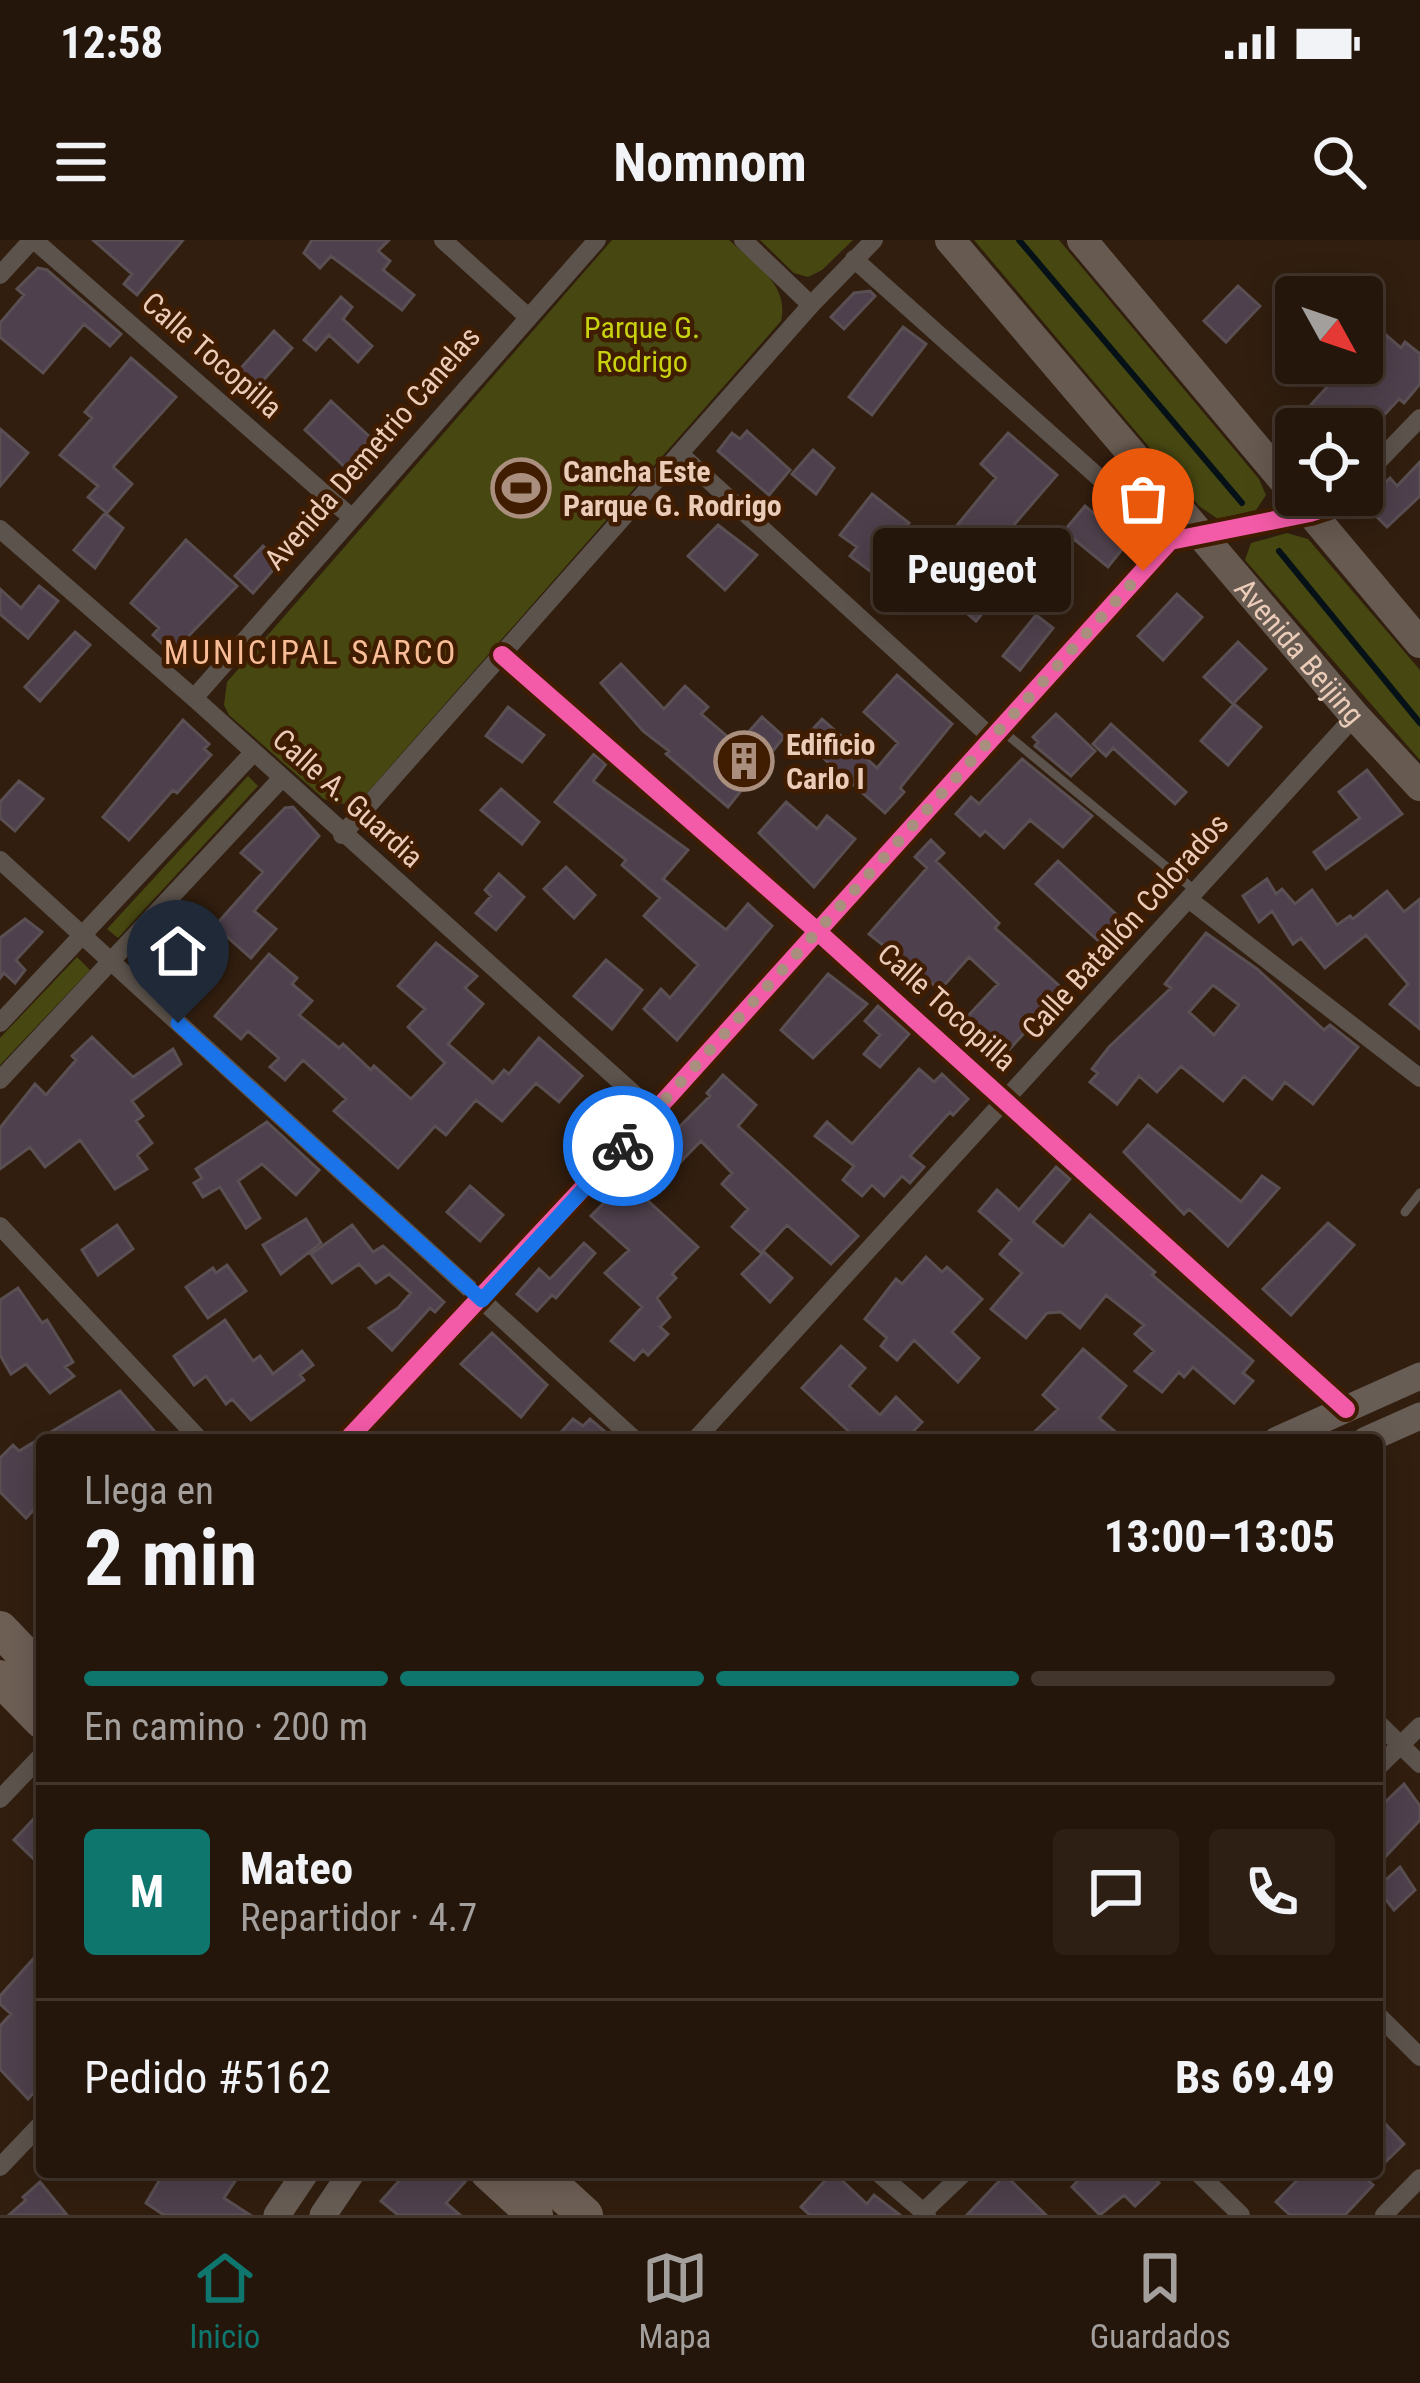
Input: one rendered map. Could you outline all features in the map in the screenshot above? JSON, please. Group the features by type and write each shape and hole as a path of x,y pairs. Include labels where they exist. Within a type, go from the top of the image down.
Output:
{"highway":[{"path":"0,1629 36,1667"},
{"path":"0,1678 36,1715"},
{"path":"495,2178 535,2215"},
{"path":"545,2178 585,2215"}],"main road":[{"name":"Avenida Beijing","path":"950,240 1420,786"},
{"path":"1082,240 1275,471"},
{"path":"1313,516 1420,643"},
{"path":"1290,1434 1420,1376"},
{"path":"1380,1434 1420,1416"},
{"path":"278,2215 302,2178"},
{"path":"322,2215 348,2178"}],"street":[{"path":"0,275 33,240"},
{"name":"Calle Tocopilla","path":"33,240 350,516"},
{"path":"443,240 528,317"},
{"name":"Avenida Demetrio Canelas","path":"194,698 597,240"},
{"path":"743,240 812,305"},
{"path":"342,835 874,240"},
{"path":"854,259 1170,541"},
{"path":"1383,456 1420,418"},
{"path":"680,454 995,733"},
{"path":"353,1434 482,1300 1170,541 1297,516"},
{"name":"Calle A. Guardia","path":"0,530 654,1112"},
{"name":"Calle Tocopilla","path":"502,655 817,931 1346,1409"},
{"name":"Calle Batallón Colorados","path":"700,1434 1355,716"},
{"path":"0,1023 254,753"},
{"path":"0,1080 281,778"},
{"path":"0,860 628,1434"},
{"path":"1194,897 1420,1078"},
{"path":"0,1226 194,1434"},
{"path":"1383,1762 1420,1726"},
{"path":"1383,1728 1420,1764"},
{"path":"0,1799 36,1761"},
{"path":"1383,2020 1420,2057"},
{"path":"0,2167 36,2129"},
{"path":"884,2178 923,2214 959,2178"},
{"path":"1203,2178 1240,2215"},
{"path":"1384,2215 1420,2178"}],"lane":[{"path":"995,733 1194,897"},
{"path":"1405,1212 1420,1193"}],"green space":[{"name":"Parque G. Rodrigo","path":"612,240 729,240 775,285 781,321 366,794 346,804 324,799 229,715 224,705 227,682"},
{"path":"760,240 853,240 808,277 794,273"},
{"path":"974,240 1059,240 1259,479 1266,495 1256,510 1218,519 1199,506"},
{"path":"1287,533 1308,539 1420,670 1420,760 1245,560 1251,543"},
{"path":"248,776 258,786 118,938 107,929"},
{"path":"77,957 90,970 0,1065 0,1038"}],"building":[{"path":"93,240 183,240 137,295 124,284 132,274"},
{"path":"312,240 389,240 378,251 390,261 383,270 414,295 402,310 331,256 320,268 304,253"},
{"path":"38,268 47,270 121,334 110,346 84,324 43,373 0,337 0,323 24,295 17,289"},
{"path":"1238,286 1260,306 1226,342 1204,321"},
{"path":"870,291 875,296 844,329 831,317 854,293"},
{"path":"341,297 352,307 343,319 372,346 358,362 329,335 316,350 304,340"},
{"path":"903,327 926,344 872,415 849,397"},
{"path":"274,331 292,348 251,394 232,378"},
{"path":"1383,333 1401,348 1405,342 1420,354 1420,384 1404,403 1399,399 1383,416 1383,408 1308,408 1330,384 1383,384"},
{"path":"131,358 176,397 113,467 132,484 107,513 88,497 98,486 60,455 92,418 85,412"},
{"path":"331,401 371,438 345,467 305,430"},
{"path":"0,429 28,453 0,486"},
{"path":"747,431 790,470 769,495 718,451 732,433 740,439"},
{"path":"1008,433 1057,475 1013,526 1022,534 998,564 954,529 996,478 981,464"},
{"path":"813,450 834,468 816,494 792,474"},
{"path":"1420,462 1420,496 1387,527 1376,516 1383,516 1383,485 1390,478 1397,486"},
{"path":"872,494 909,523 870,571 850,556 857,547 840,535"},
{"path":"1085,506 1128,542 1108,567 1064,531"},
{"path":"105,513 123,528 95,568 74,550"},
{"path":"718,525 757,555 725,590 688,556"},
{"path":"186,540 237,586 172,653 153,635 159,628 131,603"},
{"path":"263,546 280,562 253,593 235,576"},
{"path":"986,579 1000,591 976,621 962,609"},
{"path":"39,586 58,601 28,638 0,614 0,589 21,608"},
{"path":"1177,594 1202,617 1163,660 1138,636"},
{"path":"1036,615 1053,628 1020,670 1003,656"},
{"path":"75,632 90,645 40,701 25,687"},
{"path":"1238,642 1266,669 1233,704 1204,677"},
{"path":"621,664 664,709 685,686 708,707 701,714 737,745 762,717 784,737 728,807 666,754 669,751 643,731 601,683"},
{"path":"897,675 952,724 885,813 803,740 822,719 877,768 898,743 864,712"},
{"path":"1234,704 1261,727 1228,765 1201,741"},
{"path":"508,707 544,735 522,762 486,736"},
{"path":"1056,714 1095,751 1071,776 1035,746 1038,742 1033,737"},
{"path":"183,720 209,744 204,749 211,755 129,840 103,817"},
{"path":"1111,724 1186,792 1175,804 1113,748 1106,756 1093,744"},
{"path":"594,754 606,764 593,781 688,850 663,879 726,930 748,904 772,926 677,1040 644,1009 661,989 670,998 698,965 644,916 660,898 622,865 626,860 555,802"},
{"path":"1022,759 1092,816 1063,847 1030,820 1004,848 985,831 980,836 956,814 971,797 979,804"},
{"path":"1367,770 1402,814 1326,869 1314,852 1360,818 1339,792"},
{"path":"19,781 43,799 15,831 0,818 0,802"},
{"path":"501,789 539,822 522,844 481,810"},
{"path":"786,802 817,829 827,816 855,839 814,887 759,833"},
{"path":"293,807 319,836 254,911 276,929 251,958 215,926 263,872 241,853 285,808"},
{"path":"931,840 944,853 936,861 999,923 995,928 1064,990 1005,1054 966,1018 998,984 969,957 940,990 869,934 927,868 915,857"},
{"path":"1058,861 1128,925 1106,948 1036,884"},
{"path":"566,867 595,895 574,918 544,889"},
{"path":"499,874 524,897 496,930 476,913 491,896 485,890"},
{"path":"1267,879 1276,894 1282,889 1295,904 1312,890 1337,925 1350,916 1353,919 1387,891 1404,912 1420,899 1420,1029 1390,1004 1408,984 1366,935 1325,968 1301,938 1293,944 1272,911 1259,922 1243,896"},
{"path":"193,904 209,917 159,973 151,964 155,948"},
{"path":"25,919 42,932 16,960 25,970 15,983 4,973 0,978 0,938"},
{"path":"1206,933 1257,969 1324,1030 1330,1025 1358,1047 1313,1104 1285,1082 1272,1099 1244,1076 1223,1101 1181,1066 1157,1092 1139,1076 1117,1104 1090,1082 1098,1073 1092,1069 1171,988 1165,984","holes":["1213,985 1239,1005 1214,1035 1189,1012"]},
{"path":"436,943 477,976 465,988 483,1004 448,1044 493,1083 504,1070 509,1074 539,1038 582,1076 559,1102 536,1083 502,1121 476,1100 446,1135 435,1126 398,1168 334,1111 346,1099 303,1060 285,1080 270,1067 279,1058 248,1031 241,1039 215,1016 269,954 297,978 292,984 312,1001 299,1015 339,1048 343,1044 371,1070 374,1066 411,1099 445,1063 408,1027 425,1009 398,986"},
{"path":"606,960 642,990 612,1029 574,996"},
{"path":"828,974 867,1004 813,1058 781,1030"},
{"path":"878,1006 909,1034 880,1067 864,1054 880,1035 865,1021"},
{"path":"92,1037 133,1077 173,1049 181,1064 132,1101 143,1116 136,1121 152,1143 137,1155 147,1169 115,1189 80,1140 45,1167 30,1147 0,1169 0,1128 35,1084 46,1095 76,1060 72,1056"},
{"path":"919,1069 934,1082 942,1074 968,1099 910,1156 924,1167 910,1183 902,1176 884,1196 872,1185 862,1196 843,1180 854,1166 815,1136 827,1122 852,1144"},
{"path":"723,1075 756,1105 738,1126 858,1236 831,1264 787,1225 761,1253 732,1227 748,1209 722,1184 732,1173 701,1141 645,1198 698,1247 657,1298 670,1317 660,1327 668,1334 648,1355 643,1350 634,1360 611,1341 642,1307 605,1273 629,1250 591,1216 710,1096 707,1093"},
{"path":"267,1122 319,1170 296,1195 262,1164 238,1181 260,1218 246,1228 220,1187 203,1197 194,1183 202,1178 196,1169"},
{"path":"1148,1125 1241,1202 1262,1176 1279,1188 1228,1246 1189,1209 1184,1214 1124,1152"},
{"path":"1056,1167 1070,1179 1033,1222 1063,1247 1090,1215 1155,1272 1152,1275 1253,1361 1243,1373 1253,1381 1234,1403 1193,1367 1184,1377 1179,1372 1162,1392 1135,1371 1154,1351 1135,1334 1144,1325 1106,1295 1080,1328 1061,1312 1047,1313 1026,1338 991,1309 1022,1273 1000,1254 1012,1240 979,1211 997,1190 1019,1210"},
{"path":"470,1186 503,1215 480,1241 447,1212"},
{"path":"306,1219 321,1243 281,1274 263,1245"},
{"path":"1328,1223 1354,1245 1291,1315 1263,1289"},
{"path":"117,1225 133,1249 98,1275 82,1250"},
{"path":"352,1225 373,1252 383,1246 444,1302 435,1312 430,1308 392,1350 369,1328 411,1293 389,1274 376,1283 359,1264 332,1283 311,1254"},
{"path":"584,1243 595,1253 556,1298 552,1295 537,1311 517,1294 539,1269 550,1279"},
{"path":"764,1252 792,1278 770,1302 742,1274"},
{"path":"926,1257 942,1272 947,1267 982,1299 952,1332 979,1358 958,1382 914,1340 897,1360 881,1346 887,1338 865,1319 896,1279 902,1284"},
{"path":"227,1265 246,1291 208,1318 186,1287 213,1268 216,1273"},
{"path":"18,1288 42,1323 47,1320 73,1362 65,1367 74,1376 50,1393 26,1364 11,1374 0,1355 0,1300"},
{"path":"225,1320 253,1361 260,1356 273,1374 302,1351 313,1365 300,1375 304,1380 251,1420 232,1399 226,1404 206,1376 194,1385 174,1356"},
{"path":"492,1333 547,1385 521,1417 461,1364"},
{"path":"841,1346 865,1368 849,1386 880,1415 896,1397 922,1422 911,1434 852,1434 802,1388"},
{"path":"1083,1349 1126,1386 1099,1418 1118,1434 1032,1434 1058,1409 1043,1395"},
{"path":"120,1391 157,1434 48,1434"},
{"path":"573,1419 583,1426 590,1419 608,1434 559,1434"},
{"path":"36,1441 36,1507 26,1518 0,1492 0,1458 13,1445 19,1451"},
{"path":"1404,1784 1420,1806 1420,1820 1386,1856 1383,1853 1383,1804"},
{"path":"36,1816 36,1861 14,1840"},
{"path":"1400,1867 1415,1890 1394,1910 1383,1896 1383,1883"},
{"path":"36,1956 36,2090 28,2099 0,2069 0,2026 11,2014 0,2004 0,1996"},
{"path":"1383,2121 1404,2144 1383,2164"},
{"path":"237,2178 224,2198 250,2215 164,2215 146,2203 159,2181"},
{"path":"402,2178 460,2178 465,2182 446,2203 460,2215 398,2215 381,2201"},
{"path":"828,2178 839,2178 867,2204 874,2195 900,2215 810,2215 801,2207"},
{"path":"1002,2178 1008,2178 1046,2215 967,2215"},
{"path":"1080,2178 1154,2178 1159,2183 1135,2206 1124,2195 1100,2215 1072,2187"},
{"path":"1299,2178 1365,2178 1373,2185 1345,2215 1290,2215 1276,2202"},
{"path":"40,2182 67,2215 9,2215 26,2200 23,2197"}],"waterway":[{"path":"1019,240 1242,503"},
{"path":"1279,551 1420,723"}],"cycle path":[{"path":"353,1434 668,1097 1170,541 1295,516"},
{"path":"502,655 817,931 1346,1409"}],"way so far":[{"path":"623,1146 1143,571"}],"place":[{"name":"Cancha Este Parque G. Rodrigo","path":"521,488"},
{"name":"Peugeot","path":"1143,571"},
{"name":"Edificio Carlo I","path":"744,761"}],"district":[{"name":"MUNICIPAL SARCO","path":"311,652"}],"route":[{"path":"178,1023 482,1300 623,1146"}]}
